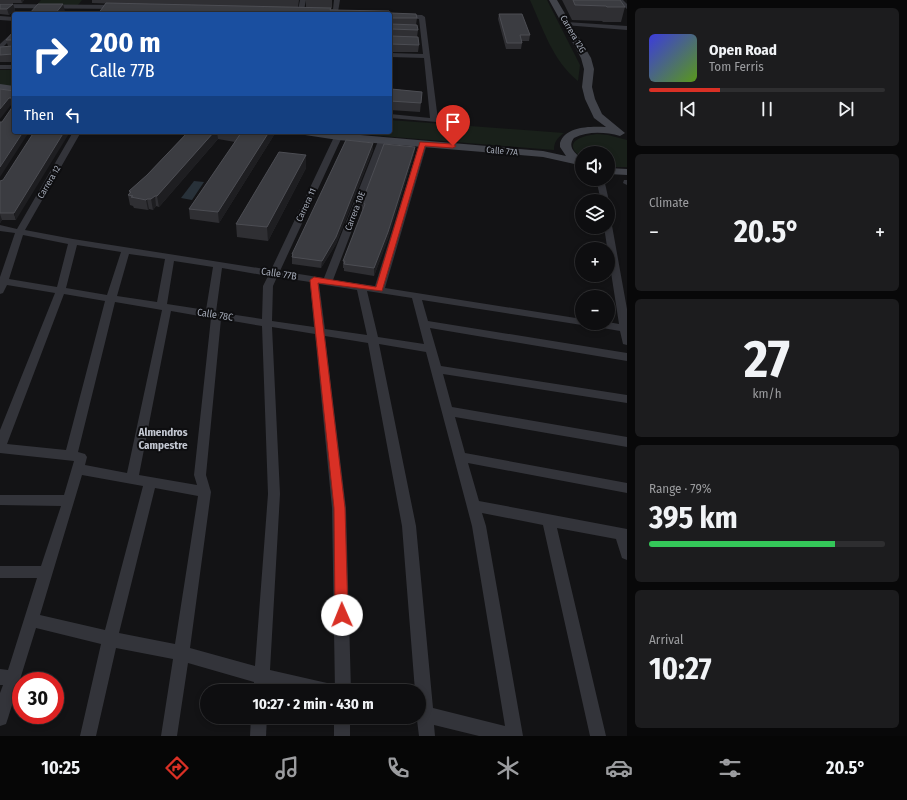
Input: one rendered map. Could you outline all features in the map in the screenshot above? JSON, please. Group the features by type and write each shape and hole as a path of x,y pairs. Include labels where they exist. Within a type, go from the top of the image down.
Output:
{"street":[{"path":"29,7 36,0"},
{"path":"84,6 89,0"},
{"path":"294,12 305,12 303,0"},
{"path":"316,11 336,11 337,0"},
{"name":"Carrera 12G","path":"553,0 586,58 589,69 588,93 598,116 624,134"},
{"path":"620,0 627,7"},
{"path":"0,6 84,6 122,8 99,12 29,7"},
{"path":"33,12 36,8"},
{"path":"69,12 72,9"},
{"path":"392,16 422,17 420,29 421,41 426,56 428,98 434,120 392,116"},
{"path":"0,18 12,18"},
{"path":"566,24 627,28"},
{"path":"0,48 12,35"},
{"path":"0,51 7,50"},
{"path":"392,55 426,56"},
{"path":"0,67 12,67"},
{"path":"0,87 12,89"},
{"path":"584,131 598,116"},
{"path":"575,159 570,156 565,149 564,143 568,138 584,131 602,130 624,134"},
{"name":"Carrera 12","path":"1,284 20,231 76,134"},
{"name":"Calle 77A","path":"318,134 338,137 543,154 575,162"},
{"name":"Carrera 11","path":"262,683 274,494 267,324 268,286 338,137"},
{"name":"Carrera 10E","path":"327,282 382,140"},
{"path":"379,290 423,144"},
{"path":"615,171 627,172"},
{"name":"Calle 77B","path":"0,228 73,242 575,321"},
{"path":"610,234 627,341"},
{"path":"0,445 61,290 73,242"},
{"path":"71,456 111,298 126,250"},
{"path":"132,479 164,307 170,257"},
{"path":"169,736 205,492 200,475 218,264"},
{"path":"314,280 339,508 343,684"},
{"name":"Calle 78C","path":"1,284 61,290 431,349"},
{"path":"361,287 373,340 409,526 420,684"},
{"path":"416,295 479,526 514,736 426,715"},
{"path":"424,324 627,357"},
{"path":"615,327 625,328"},
{"path":"436,370 627,399"},
{"path":"448,411 627,442"},
{"path":"0,448 81,457 31,620 6,677 0,718"},
{"path":"460,457 627,488"},
{"path":"77,469 205,492"},
{"path":"88,736 110,639 150,482"},
{"path":"0,500 68,501"},
{"path":"474,506 624,535 627,554"},
{"path":"550,521 598,736"},
{"path":"0,572 46,572"},
{"path":"31,620 110,639 181,653 262,683"},
{"path":"258,736 259,724"},
{"path":"342,724 342,736"},
{"path":"424,724 427,736"}],"shaded area":[{"path":"41,0 82,0 78,5 37,5"},
{"path":"530,0 547,0 580,65 578,81 569,73 555,54"},
{"path":"0,70 12,70 12,87 0,85"},
{"path":"392,120 564,133 556,140 554,150 358,134 392,134"},
{"path":"597,134 608,135 627,140 627,167 615,167 615,146 575,146 575,151 573,144 585,136"},
{"path":"194,181 204,182 192,200 181,198"}],"building":[{"path":"573,0 620,0 625,7 575,5"},
{"path":"106,3 331,8 330,10 390,12 99,12"},
{"path":"0,4 13,4 7,9 0,9"},
{"path":"38,4 63,4 57,12 31,12"},
{"path":"392,13 416,14 417,18 392,18"},
{"path":"499,14 522,14 530,35 520,35 522,43 507,43"},
{"path":"392,24 417,25 418,30 392,29"},
{"path":"12,33 12,40 6,40"},
{"path":"392,36 418,37 419,45 392,44"},
{"path":"12,46 12,54 0,55 0,47"},
{"path":"0,89 12,91 12,98 9,98 0,109"},
{"path":"392,89 422,92 421,103 392,101"},
{"path":"12,107 12,134 22,134 0,167 0,122 2,122"},
{"path":"33,134 63,134 14,213 0,213 0,181 3,180"},
{"path":"186,134 212,134 157,196 146,200 128,195 131,192 129,191 147,175"},
{"path":"240,134 268,134 218,212 189,209"},
{"path":"346,140 373,143 336,237 322,261 292,257 292,254"},
{"path":"384,144 415,147 388,232 374,268 344,264 345,261 343,261 365,204 362,202"},
{"path":"279,152 306,155 267,227 236,224"}],"district":[{"name":"Almendros Campestre","path":"163,438"}],"route":[{"path":"342,615 339,508 314,280 379,290 423,144 453,146"}]}
